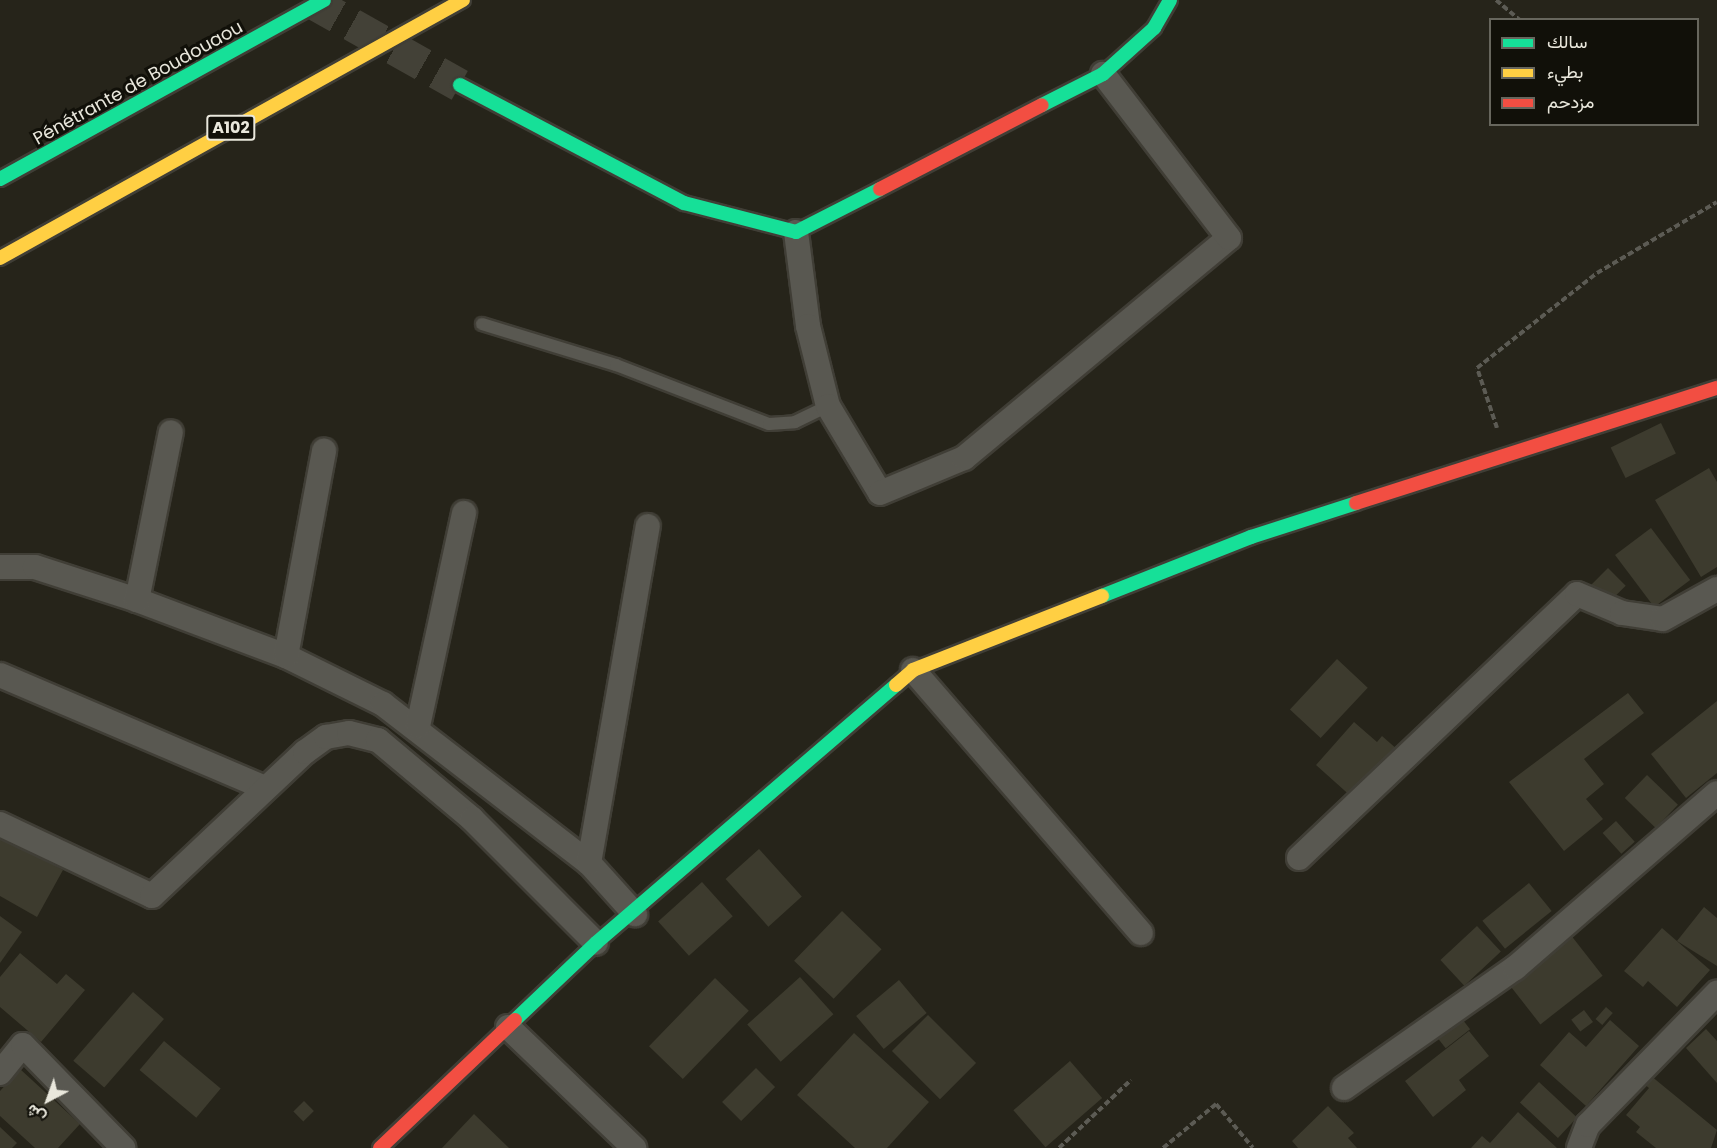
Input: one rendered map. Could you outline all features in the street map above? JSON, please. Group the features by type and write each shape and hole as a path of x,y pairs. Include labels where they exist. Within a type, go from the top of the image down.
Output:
{"main road":[{"name":"Pénétrante de Boudouaou","path":"0,179 324,0"},
{"name":"A102","path":"0,258 463,0"},
{"path":"460,85 684,203 796,232 1103,74 1154,28 1170,0"},
{"path":"380,1148 596,943 635,915 913,670 1251,537 1717,388"}],"street":[{"path":"796,232 808,326 828,406 880,493 964,458 1229,238 1103,74"},
{"path":"137,600 171,432"},
{"path":"286,656 324,450"},
{"path":"417,726 464,513"},
{"path":"589,863 648,526"},
{"path":"0,567 35,567 137,600 286,656 417,726 589,863 635,915"},
{"path":"1299,858 1577,594 1622,613 1663,619 1717,589"},
{"path":"913,670 1141,933"},
{"path":"0,675 262,787"},
{"path":"0,824 152,896 262,787 326,737 349,733 378,740 472,819 596,943"},
{"path":"1344,1088 1515,968 1717,792"},
{"path":"1579,1148 1588,1125 1717,993"},
{"path":"507,1027 634,1148"},
{"path":"0,1073 23,1045 113,1145"}],"lane":[{"path":"482,324 616,365 769,424 795,422 828,406"}],"path":[{"path":"1496,0 1518,18"},
{"path":"1505,454 1477,368 1597,273 1717,202"},
{"path":"1059,1148 1131,1080"},
{"path":"1163,1148 1216,1104 1253,1148"}],"building":[{"path":"1661,423 1676,454 1626,478 1611,448"},
{"path":"1709,468 1717,482 1717,567 1701,577 1655,500"},
{"path":"1651,528 1690,580 1654,607 1615,555"},
{"path":"1608,568 1626,586 1608,603 1590,586"},
{"path":"1337,659 1368,688 1321,738 1290,709"},
{"path":"1628,693 1644,713 1584,759 1604,784 1586,799 1603,819 1564,851 1509,782"},
{"path":"1717,701 1717,773 1686,798 1651,754"},
{"path":"1354,722 1377,742 1382,736 1398,750 1354,799 1316,765"},
{"path":"1647,775 1678,805 1656,828 1625,798"},
{"path":"1616,821 1635,842 1621,854 1603,833"},
{"path":"0,834 63,870 37,917 0,896"},
{"path":"759,849 802,897 768,927 726,879"},
{"path":"702,882 733,916 689,956 658,921"},
{"path":"1529,883 1552,911 1505,949 1482,921"},
{"path":"1704,907 1717,918 1717,966 1677,941"},
{"path":"842,911 882,949 834,999 794,961"},
{"path":"0,916 22,932 0,963"},
{"path":"1477,926 1501,952 1464,986 1440,960"},
{"path":"1662,928 1710,970 1677,1007 1648,981 1643,987 1624,971"},
{"path":"1570,934 1603,976 1540,1024 1508,983"},
{"path":"20,953 57,984 66,974 85,990 41,1042 0,1007 0,977"},
{"path":"800,977 833,1014 781,1062 747,1025"},
{"path":"715,978 749,1011 683,1079 649,1046"},
{"path":"899,980 927,1013 884,1049 856,1016"},
{"path":"133,992 164,1019 104,1088 73,1061"},
{"path":"1606,1007 1613,1013 1602,1025 1596,1019"},
{"path":"1584,1010 1593,1022 1580,1032 1571,1020"},
{"path":"928,1015 976,1063 940,1099 892,1051"},
{"path":"1459,1015 1470,1029 1446,1048 1435,1034"},
{"path":"1610,1020 1639,1046 1586,1106 1540,1065 1569,1032 1586,1047"},
{"path":"1706,1029 1717,1041 1717,1083 1686,1048"},
{"path":"1469,1031 1489,1056 1459,1080 1466,1090 1433,1117 1405,1081"},
{"path":"854,1033 929,1102 887,1148 855,1148 797,1095"},
{"path":"164,1041 221,1089 196,1118 140,1070"},
{"path":"1070,1061 1102,1098 1046,1147 1013,1110"},
{"path":"756,1068 775,1087 741,1121 722,1102"},
{"path":"20,1069 80,1124 58,1148 35,1148 0,1116 0,1091"},
{"path":"1645,1071 1717,1130 1711,1148 1656,1148 1636,1132 1640,1127 1626,1115 1649,1088 1638,1079"},
{"path":"1539,1082 1577,1117 1558,1138 1520,1102"},
{"path":"304,1101 314,1111 303,1122 293,1112"},
{"path":"1328,1106 1354,1133 1348,1138 1357,1148 1298,1148 1292,1141"},
{"path":"1518,1112 1557,1148 1471,1148 1482,1136 1490,1143"},
{"path":"474,1114 509,1148 442,1148"},
{"path":"0,1127 17,1143 12,1148 0,1148"}],"tunnel":[{"path":"309,0 460,85"}],"traffic: fast":[{"path":"0,179 324,0"},
{"path":"1042,105 1103,74 1154,28 1170,0"},
{"path":"460,85 684,203 796,232 880,189"},
{"path":"1102,596 1251,537 1356,503"},
{"path":"515,1020 596,943 896,685"}],"traffic: slow":[{"path":"0,258 463,0"},
{"path":"896,685 913,670 1102,596"}],"traffic: jam":[{"path":"880,189 1042,105"},
{"path":"1356,503 1717,388"},
{"path":"380,1148 515,1020"}]}
